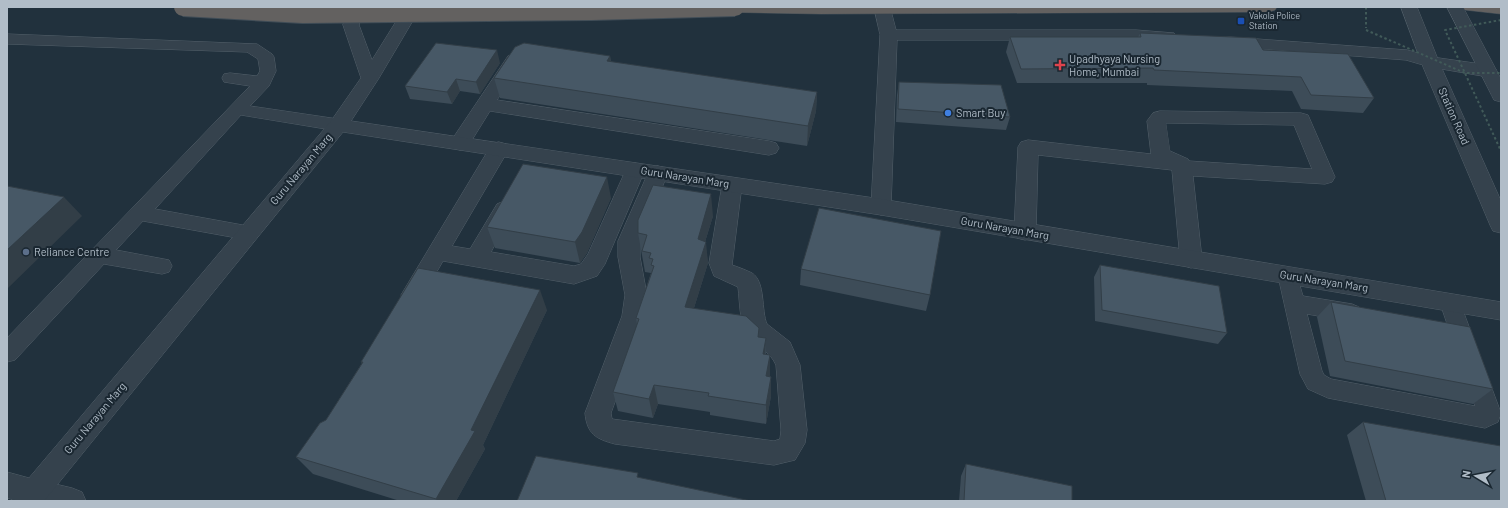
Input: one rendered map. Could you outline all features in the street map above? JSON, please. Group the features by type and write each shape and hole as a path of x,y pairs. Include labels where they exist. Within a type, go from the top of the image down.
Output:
{"highway":[{"path":"183,7 303,14 592,11 735,7"},
{"path":"381,7 430,7"},
{"path":"705,7 1270,7"}],"street":[{"path":"357,7 351,25 370,78"},
{"name":"Station Road","path":"1409,7 1430,62 1501,225"},
{"path":"1455,7 1495,72 1501,96"},
{"path":"338,125 370,78 413,8"},
{"path":"881,207 889,35 882,8"},
{"path":"889,35 1136,35 1184,38"},
{"path":"1216,41 1398,54 1407,55 1430,62 1495,72"},
{"path":"460,143 498,104 512,61 519,57 529,56"},
{"path":"498,104 769,148"},
{"path":"1025,232 1028,147 1182,166 1325,177 1301,119 1160,117 1156,121 1161,155 1182,166"},
{"name":"Guru Narayan Marg","path":"30,496 338,125 881,207 1501,311"},
{"path":"401,314 499,149"},
{"path":"1182,166 1191,259"},
{"path":"646,172 648,195 629,241 629,257 636,295 634,316 598,413 599,423 605,430 615,432 774,453 786,451 792,443 794,430 788,365 781,349 758,331 754,322 750,284 722,270 720,262 717,208 732,185"},
{"path":"603,187 648,195"},
{"path":"476,259 514,193"},
{"path":"438,252 574,275 589,270 648,195"},
{"path":"7,485 30,496 72,501"}],"lane":[{"path":"7,39 251,47 266,57 268,71 263,82 7,353"},
{"path":"230,78 263,82"},
{"path":"237,109 338,125"},
{"path":"139,213 248,233"},
{"path":"99,255 162,266"},
{"path":"1288,276 1311,374 1316,382 1328,388 1485,418 1490,415 1450,302"},
{"path":"1324,281 1330,309"},
{"path":"1295,302 1369,316"},
{"path":"1439,329 1462,334"}],"path":[{"path":"1366,7 1366,30 1465,73 1495,72"},
{"path":"1501,20 1445,30 1501,151"}],"building":[{"path":"1140,33 1256,38 1263,50 1348,54 1374,98 1311,95 1301,77 1154,70 1153,68 1021,69 1010,37 1141,37"},
{"path":"436,43 497,50 476,82 456,79 447,92 405,86"},
{"path":"524,43 610,56 607,61 817,92 808,126 494,78 515,47"},
{"path":"899,82 1001,85 1010,117 898,109"},
{"path":"523,164 607,177 582,232 575,242 487,227"},
{"path":"653,185 711,194 698,239 706,242 685,307 746,316 759,328 758,337 766,338 763,354 770,355 766,376 771,377 766,405 708,396 709,393 654,385 649,399 613,392 639,319 636,318 654,266 651,265 653,259 649,258 651,253 642,251 647,235 638,233 638,220"},
{"path":"7,186 64,197 7,250"},
{"path":"819,208 941,231 930,295 801,269"},
{"path":"1100,265 1219,286 1227,333 1102,310"},
{"path":"418,268 540,290 471,430 475,431 436,499 296,457 320,423 326,420 363,362 361,362"},
{"path":"1331,302 1470,327 1493,389 1345,361"},
{"path":"1363,422 1501,446 1501,501 1386,501"},
{"path":"536,456 638,473 637,477 751,501 517,501"},
{"path":"966,464 1072,486 1072,501 964,501"}],"place":[{"name":"Vakola Police Station","path":"1241,21"},
{"name":"Upadhyaya Nursing Home, Mumbai","path":"1060,65"},
{"name":"Smart Buy","path":"948,113"},
{"name":"Reliance Centre","path":"26,252"}]}
